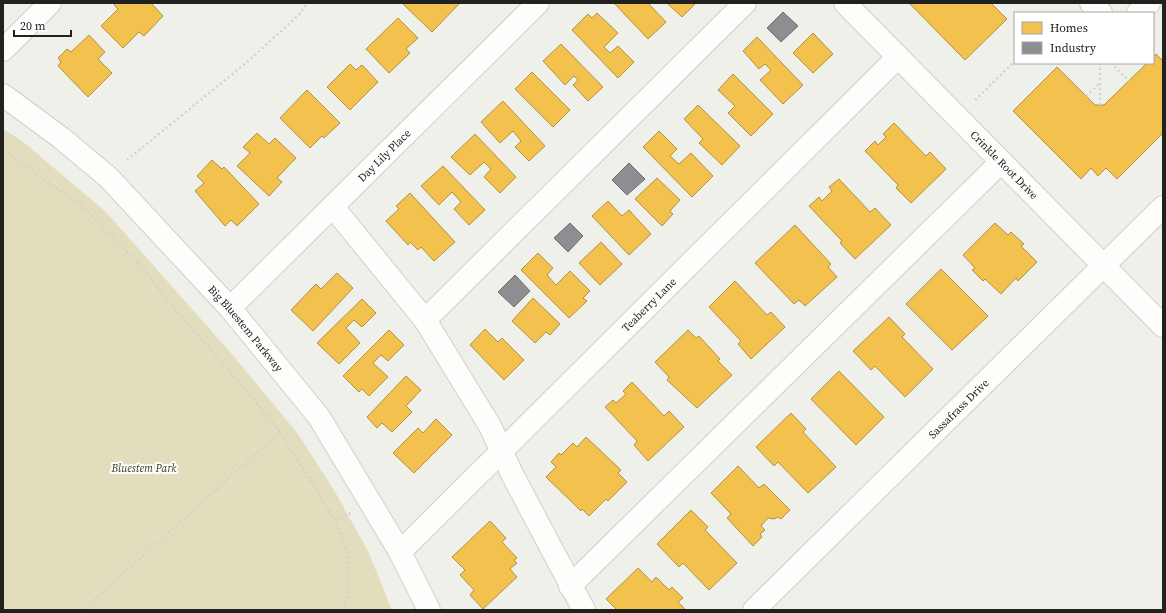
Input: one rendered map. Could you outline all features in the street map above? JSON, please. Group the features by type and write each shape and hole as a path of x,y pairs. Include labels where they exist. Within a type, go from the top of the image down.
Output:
{"street":[{"path":"3,50 50,3"},
{"name":"Day Lily Place","path":"230,308 538,3"},
{"path":"425,320 745,3"},
{"name":"Crinkle Root Drive","path":"845,3 1163,326"},
{"path":"1092,3 1100,12"},
{"path":"1139,12 1149,3"},
{"path":"1156,3 1163,10"},
{"name":"Teaberry Lane","path":"400,552 898,57"},
{"name":"Big Bluestem Parkway","path":"3,95 60,137 108,177 230,308 320,417 400,552 429,610"},
{"path":"570,586 1001,162"},
{"path":"333,207 425,320 490,426 570,586 584,610"},
{"name":"Sassafrass Drive","path":"754,610 1163,207"}],"path":[{"path":"127,160 246,63 298,15 307,3"},
{"path":"975,100 1014,62"},
{"path":"1100,64 1100,105"},
{"path":"1112,64 1129,81"},
{"path":"1086,96 1100,83"},
{"path":"3,150 81,205 104,228 144,269 166,299 280,432 335,520 347,552 349,587 343,610"},
{"path":"83,610 280,432"},
{"path":"335,520 358,509"}],"green space":[{"name":"Bluestem Park","path":"3,129 21,140 106,212 231,353 298,434 334,490 368,551 392,610 3,610"}],"building: Homes":[{"path":"116,3 151,3 163,16 144,36 139,32 123,48 101,26 118,9 114,5"},
{"path":"402,3 460,3 432,32"},
{"path":"614,3 648,3 666,22 648,39"},
{"path":"667,3 696,3 682,17"},
{"path":"909,3 991,3 1007,19 965,60"},
{"path":"597,13 618,33 604,47 610,53 618,46 634,62 618,78 572,30 588,14 592,18"},
{"path":"398,18 418,38 406,49 410,53 389,73 366,49"},
{"path":"813,33 833,54 813,73 793,53"},
{"path":"89,35 105,52 98,59 112,73 88,97 58,66 61,62 58,58 67,49 71,52"},
{"path":"757,37 803,85 783,104 760,80 771,70 765,64 759,69 743,51"},
{"path":"561,44 603,87 588,101 573,85 578,80 574,76 565,85 543,61"},
{"path":"1156,54 1163,61 1163,133 1117,179 1106,168 1098,176 1091,168 1081,179 1013,111 1057,67 1095,105 1104,105 1146,64 1154,64 1154,56"},
{"path":"350,64 356,70 362,65 378,82 350,110 327,87"},
{"path":"532,72 570,110 553,127 515,89"},
{"path":"733,74 773,114 751,136 728,113 735,106 718,90"},
{"path":"307,90 340,123 324,138 322,136 310,148 280,118"},
{"path":"503,101 545,146 529,161 515,147 521,141 513,131 500,143 481,122"},
{"path":"698,105 740,146 722,165 699,143 703,139 684,119"},
{"path":"894,123 926,156 930,152 946,169 911,203 896,188 898,185 865,151 875,141 878,145 886,137 883,134"},
{"path":"659,131 677,149 670,156 679,164 691,153 713,176 692,197 643,147"},
{"path":"257,133 269,144 275,138 296,158 277,178 282,182 269,196 237,166 250,153 243,147"},
{"path":"475,134 516,177 500,193 484,177 491,169 484,162 470,175 451,157"},
{"path":"212,160 222,169 224,167 259,204 237,226 231,220 225,226 195,191 204,183 197,176"},
{"path":"443,166 485,210 469,225 454,209 461,202 452,192 439,205 421,186"},
{"path":"657,178 680,200 670,211 673,214 662,226 635,199"},
{"path":"839,179 870,212 875,208 891,225 855,259 840,243 842,241 809,206 819,197 822,201 832,191 829,187"},
{"path":"410,193 455,242 434,261 421,247 418,250 410,242 408,245 386,221 399,209 396,206"},
{"path":"608,201 622,216 629,210 651,234 629,255 592,216"},
{"path":"995,223 1008,235 1011,232 1024,244 1021,246 1037,262 1018,281 1016,278 1001,294 985,279 983,281 972,270 975,268 963,255"},
{"path":"795,225 831,264 828,267 837,277 805,306 799,300 794,304 755,263"},
{"path":"601,242 622,264 600,285 579,263"},
{"path":"538,253 553,268 547,275 556,285 570,271 590,291 583,298 587,301 569,318 521,270"},
{"path":"941,269 988,316 952,350 906,304"},
{"path":"337,273 353,288 313,331 291,310 316,284 321,289"},
{"path":"735,281 767,315 771,312 785,327 751,359 738,344 741,341 709,307"},
{"path":"533,298 560,324 550,335 546,332 535,343 512,321"},
{"path":"362,299 376,313 362,327 354,320 346,328 360,343 339,364 317,343"},
{"path":"889,317 905,334 902,337 933,369 905,397 875,366 871,370 853,351"},
{"path":"485,329 498,342 502,338 524,360 504,380 470,345"},
{"path":"389,330 404,345 388,361 381,355 373,363 388,377 369,396 362,389 359,392 343,376"},
{"path":"688,330 696,338 699,336 720,359 718,361 732,375 697,408 667,380 669,377 655,362"},
{"path":"839,371 884,417 856,445 811,399"},
{"path":"406,376 421,390 406,406 412,412 392,432 382,423 377,428 367,417"},
{"path":"632,382 664,416 669,411 684,427 648,461 634,445 637,441 605,407 613,400 616,403 626,394 623,391"},
{"path":"791,413 806,429 803,432 836,467 808,493 778,462 774,466 756,447"},
{"path":"436,419 452,435 414,473 393,453 418,428 423,433"},
{"path":"586,437 621,470 618,473 627,482 608,501 606,499 589,516 582,509 581,511 546,477 556,467 551,462 559,453 561,455 573,443 577,447"},
{"path":"738,466 759,488 764,484 790,510 781,519 778,517 774,519 768,518 761,526 765,530 760,534 762,537 753,546 727,518 731,514 711,493"},
{"path":"691,510 708,527 705,530 737,563 709,590 683,563 679,567 657,544"},
{"path":"490,521 506,538 502,542 517,558 514,560 517,563 510,569 517,577 483,609 470,595 474,590 460,575 465,570 452,557"},
{"path":"638,568 652,582 656,577 669,590 672,587 683,598 678,602 686,610 617,610 606,599"}],"building: Industry":[{"path":"783,12 798,26 781,42 767,28"},
{"path":"629,163 645,179 627,195 612,180"},
{"path":"570,223 583,236 568,252 554,238"},
{"path":"515,275 530,291 514,307 498,292"}]}
